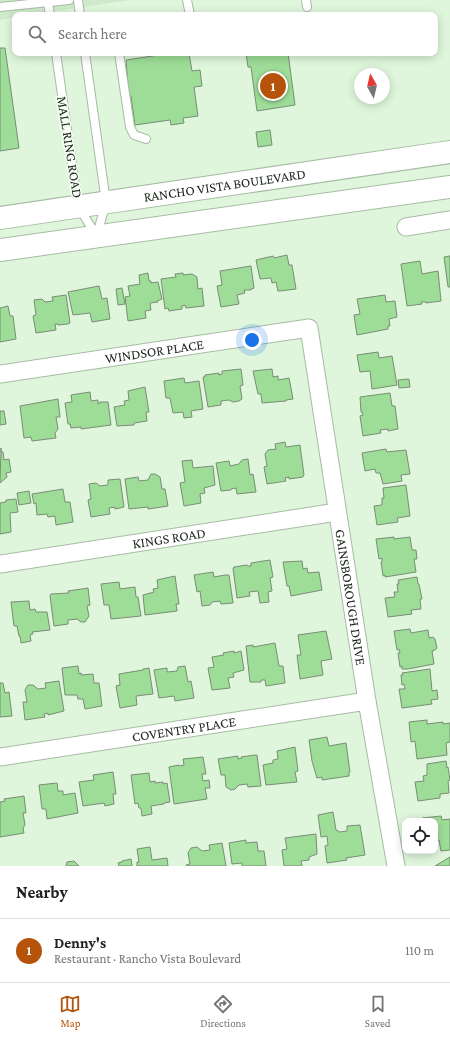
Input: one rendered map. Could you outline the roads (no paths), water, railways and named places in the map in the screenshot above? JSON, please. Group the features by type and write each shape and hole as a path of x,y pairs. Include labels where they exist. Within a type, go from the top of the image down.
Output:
{"main road":[{"name":"RANCHO VISTA BOULEVARD","path":"0,218 450,152"},
{"path":"0,250 450,187"}],"street":[{"path":"406,227 450,220"},
{"name":"WINDSOR PLACE","path":"0,374 309,328"},
{"name":"GAINSBOROUGH DRIVE","path":"309,328 367,701 396,866"},
{"name":"KINGS ROAD","path":"0,564 338,512"},
{"name":"COVENTRY PLACE","path":"0,757 367,701"}],"lane":[{"path":"0,7 69,0"},
{"path":"78,0 80,12"},
{"path":"187,0 189,12"},
{"path":"48,3 50,12"},
{"name":"MALL RING ROAD","path":"56,56 78,206 96,236"},
{"path":"85,56 106,202 96,236"},
{"path":"119,56 130,127 134,135 146,139"}],"place":[{"name":"Denny's","path":"273,86"}]}
